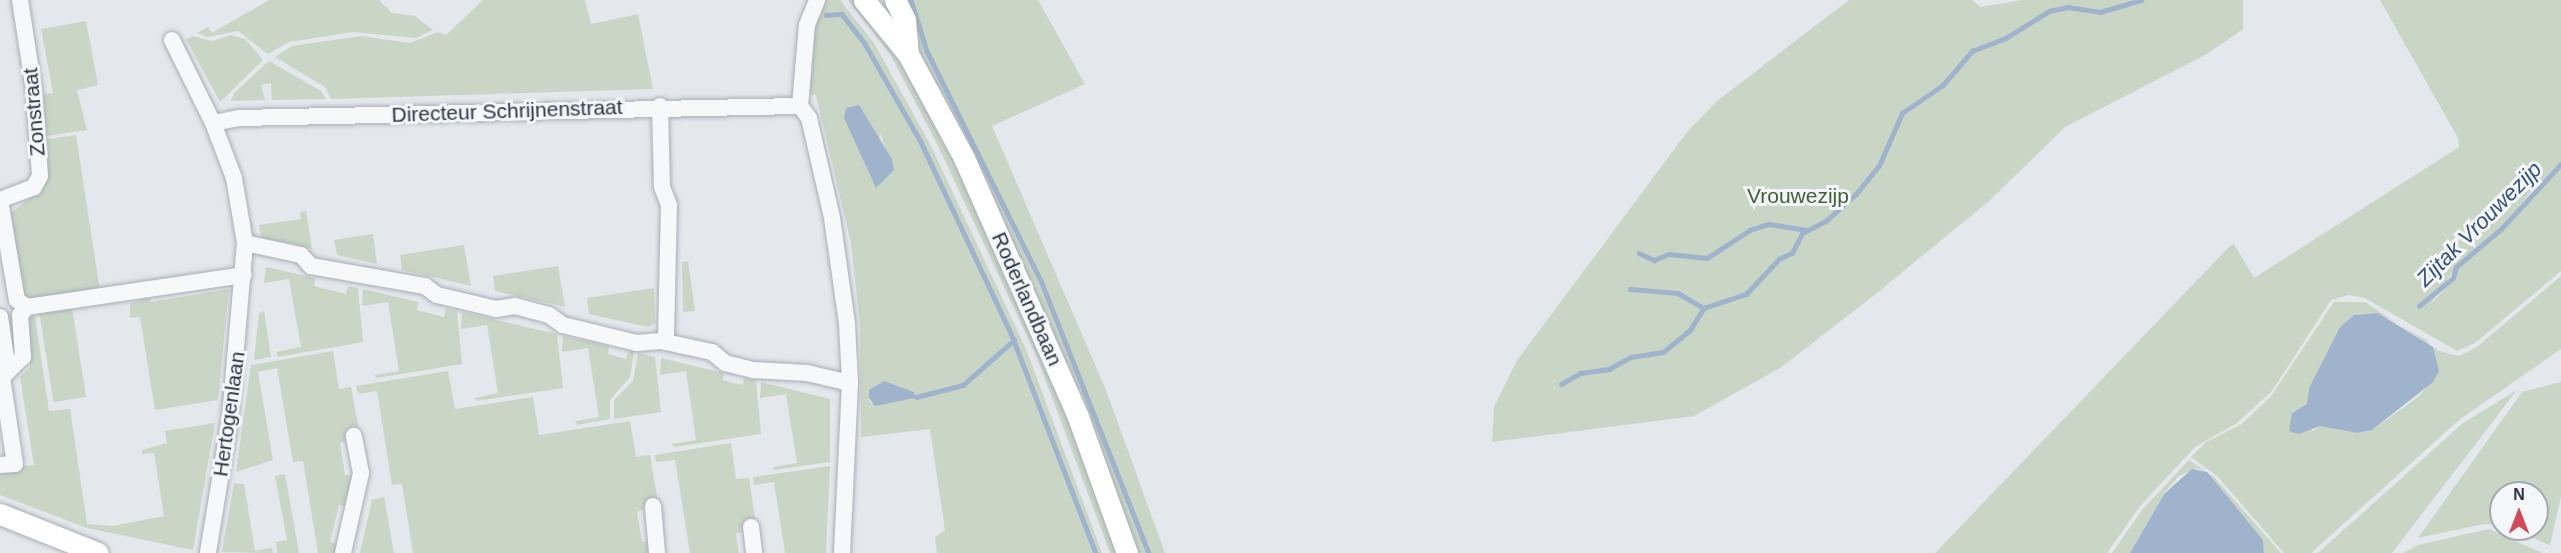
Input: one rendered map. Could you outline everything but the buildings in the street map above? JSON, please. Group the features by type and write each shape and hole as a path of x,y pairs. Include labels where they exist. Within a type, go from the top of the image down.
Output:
{"main road":[{"name":"Roderlandbaan","path":"864,0 908,54 964,158 1025,292 1108,494 1127,553"},
{"name":"Roderlandbaan","path":"896,0 905,20 908,54"},
{"path":"0,514 98,553"}],"street":[{"name":"Zonstraat","path":"20,0 34,90 40,176 34,187 0,200 3,235 17,300 27,307"},
{"path":"817,0 807,25 800,106 808,118 832,218 845,301 850,383 842,553"},
{"name":"Hertogenlaan","path":"172,40 213,123 234,177 245,243 230,418 207,553"},
{"path":"660,106 662,187 669,215 666,342"},
{"name":"Directeur Schrijnenstraat","path":"213,123 239,118 660,106 800,106"},
{"path":"245,243 301,255 311,266 363,278 406,282 437,295 496,309 515,306 549,315 563,325 638,343 666,342 712,352 725,363 754,370 807,374 850,383"},
{"path":"0,465 15,464 2,383 8,371 23,357 20,315 27,307 244,275"},
{"path":"0,317 8,371"},
{"path":"343,553 361,473 354,436"},
{"path":"653,506 657,553"},
{"path":"751,527 754,553"}],"green space":[{"path":"269,0 379,0 392,13 415,16 433,30 416,38 353,32 289,42 268,54 238,31 208,37 197,33 208,27 212,33"},
{"path":"483,0 585,0 591,24 638,14 653,89 331,99 325,87 275,57 292,46 361,36 410,43 438,32 446,35"},
{"path":"823,0 840,0 874,43 931,146 1026,349 1102,553 937,553 935,537 945,530 930,429 861,437 860,326 851,243 816,95 810,94 814,26","holes":["880,133 893,170 876,187","909,390 914,392 912,399 871,403 869,399 869,394"]},
{"path":"848,0 859,0 883,29 955,159 1040,345 1119,553 1110,553 1037,357 937,144 890,54"},
{"path":"900,0 1038,0 1085,84 992,126 1106,390 1165,553 1134,553 916,52"},
{"name":"Vrouwezijp","path":"1849,0 1972,0 1981,7 2022,0 2243,0 2243,29 2207,54 2065,127 1989,201 1872,297 1780,368 1694,416 1492,442 1494,407 1516,362 1687,132 1717,101"},
{"path":"2380,0 2561,0 2561,163 2528,195 2501,229 2456,267 2430,305 2455,278 2457,268 2502,229 2561,166 2561,271 2475,343 2457,351 2365,298 2349,295 2331,300 2272,391 2237,423 2195,447 2140,506 2107,553 1935,553 2229,247 2234,244 2254,278 2459,147 2458,138"},
{"path":"86,21 98,85 77,90 87,130 40,137 38,111 45,110 44,103 35,105 37,95 53,93 41,29"},
{"path":"231,35 245,39 263,60 220,102 186,39 193,36 212,41"},
{"path":"269,61 321,91 326,99 272,100 271,83 261,85 265,100 231,101 234,93"},
{"path":"76,135 100,291 33,301 23,296 10,214 45,185 41,140"},
{"path":"306,211 312,249 261,237 259,225 301,219 300,212"},
{"path":"373,234 377,264 337,255 334,240"},
{"path":"464,245 471,286 402,270 400,255"},
{"path":"688,261 695,311 683,312 682,262"},
{"path":"558,266 565,307 495,291 493,276"},
{"path":"266,267 315,278 314,286 346,294 348,286 358,288 363,342 278,357 276,352 301,347 289,279 264,283"},
{"path":"2561,276 2561,349 2459,420 2311,553 2284,553 2217,476 2191,457 2206,442 2242,424 2271,396 2334,302 2365,302 2401,326 2378,313 2354,315 2340,327 2309,388 2307,404 2292,413 2313,431 2320,426 2357,433 2372,430 2418,397 2437,375 2429,344 2439,351 2459,356 2477,347"},
{"path":"654,288 655,323 648,327 589,314 587,298"},
{"path":"229,289 218,400 155,410 140,317 130,318 130,304 150,296 151,302"},
{"path":"363,289 419,302 417,310 444,317 446,309 457,311 462,364 376,378 375,375 399,371 388,302 362,306"},
{"path":"72,308 86,397 53,402 39,313"},
{"path":"264,311 271,357 254,360 259,313"},
{"path":"462,312 557,334 563,388 476,401 475,398 498,393 487,325 461,329"},
{"path":"35,316 49,411 70,409 87,524 112,526 164,516 154,453 142,454 142,450 167,443 165,431 215,423 193,550 87,528 0,495 0,469 34,465 20,377 30,367 26,318"},
{"path":"563,336 609,346 608,354 626,359 629,351 634,352 630,377 610,400 610,419 577,425 575,421 599,417 588,348 562,352"},
{"path":"333,351 339,389 351,387 360,435 340,443 345,475 356,477 349,507 339,505 330,542 340,545 338,553 318,553 303,461 293,462 277,368 258,372 273,460 236,472 251,365"},
{"path":"638,353 655,357 661,412 614,419 614,400 633,381"},
{"path":"661,358 724,373 723,380 742,385 745,378 756,380 761,434 674,447 672,444 696,440 686,371 660,375"},
{"path":"448,371 455,409 533,397 539,435 630,421 636,457 650,455 658,503 637,512 642,542 653,541 651,553 413,553 402,484 392,485 377,391 358,394 356,386"},
{"path":"761,382 830,399 830,462 774,470 773,467 797,463 786,394 760,398"},
{"path":"2561,382 2561,496 2550,545 2540,541 2549,541 2549,481 2489,481 2489,524 2418,538 2522,392"},
{"path":"2517,390 2392,553 2318,553 2463,423"},
{"path":"731,443 736,479 749,478 756,525 736,534 739,553 690,553 675,460 656,462 655,455"},
{"path":"2189,460 2206,472 2196,468 2179,476 2164,493 2130,553 2112,553 2142,510"},
{"path":"830,466 826,553 785,553 774,482 754,485 753,477"},
{"path":"2207,473 2214,477 2281,553 2264,553 2263,540"},
{"path":"285,474 299,553 277,553 276,542 287,540 275,476"},
{"path":"234,483 244,484 255,551 272,548 273,553 222,552"},
{"path":"384,497 394,553 360,553 372,500"},
{"path":"2489,529 2489,541 2516,541 2542,553 2403,553 2418,545"}],"water":[{"path":"859,105 892,159 894,170 876,188 844,118 846,108"},
{"path":"2378,313 2433,347 2439,371 2433,382 2372,430 2357,433 2320,426 2299,434 2289,431 2292,413 2307,404 2309,388 2340,327 2354,315"},
{"path":"884,381 914,392 915,398 875,406 869,398 869,390"},
{"path":"2192,469 2207,472 2263,540 2264,553 2130,553 2164,494"}],"waterway":[{"path":"911,0 927,51 1042,283 1149,553"},
{"name":"Vrouwezijp","path":"1561,384 1581,373 1609,369 1631,357 1663,352 1690,330 1704,308 1746,294 1779,259 1792,253 1802,233 1827,220 1856,194 1879,166 1902,113 1943,85 1972,51 2006,38 2049,11 2068,7 2100,12 2141,0"},
{"path":"826,15 842,14 864,42 921,142 1011,333 1096,553"},
{"name":"Zijtak Vrouwezijp","path":"2419,306 2453,278 2456,267 2501,229 2561,164"},
{"path":"1639,253 1654,260 1669,254 1707,258 1750,230 1769,224 1805,230"},
{"path":"1630,289 1678,293 1704,308"},
{"path":"916,397 963,385 1014,340"}]}
